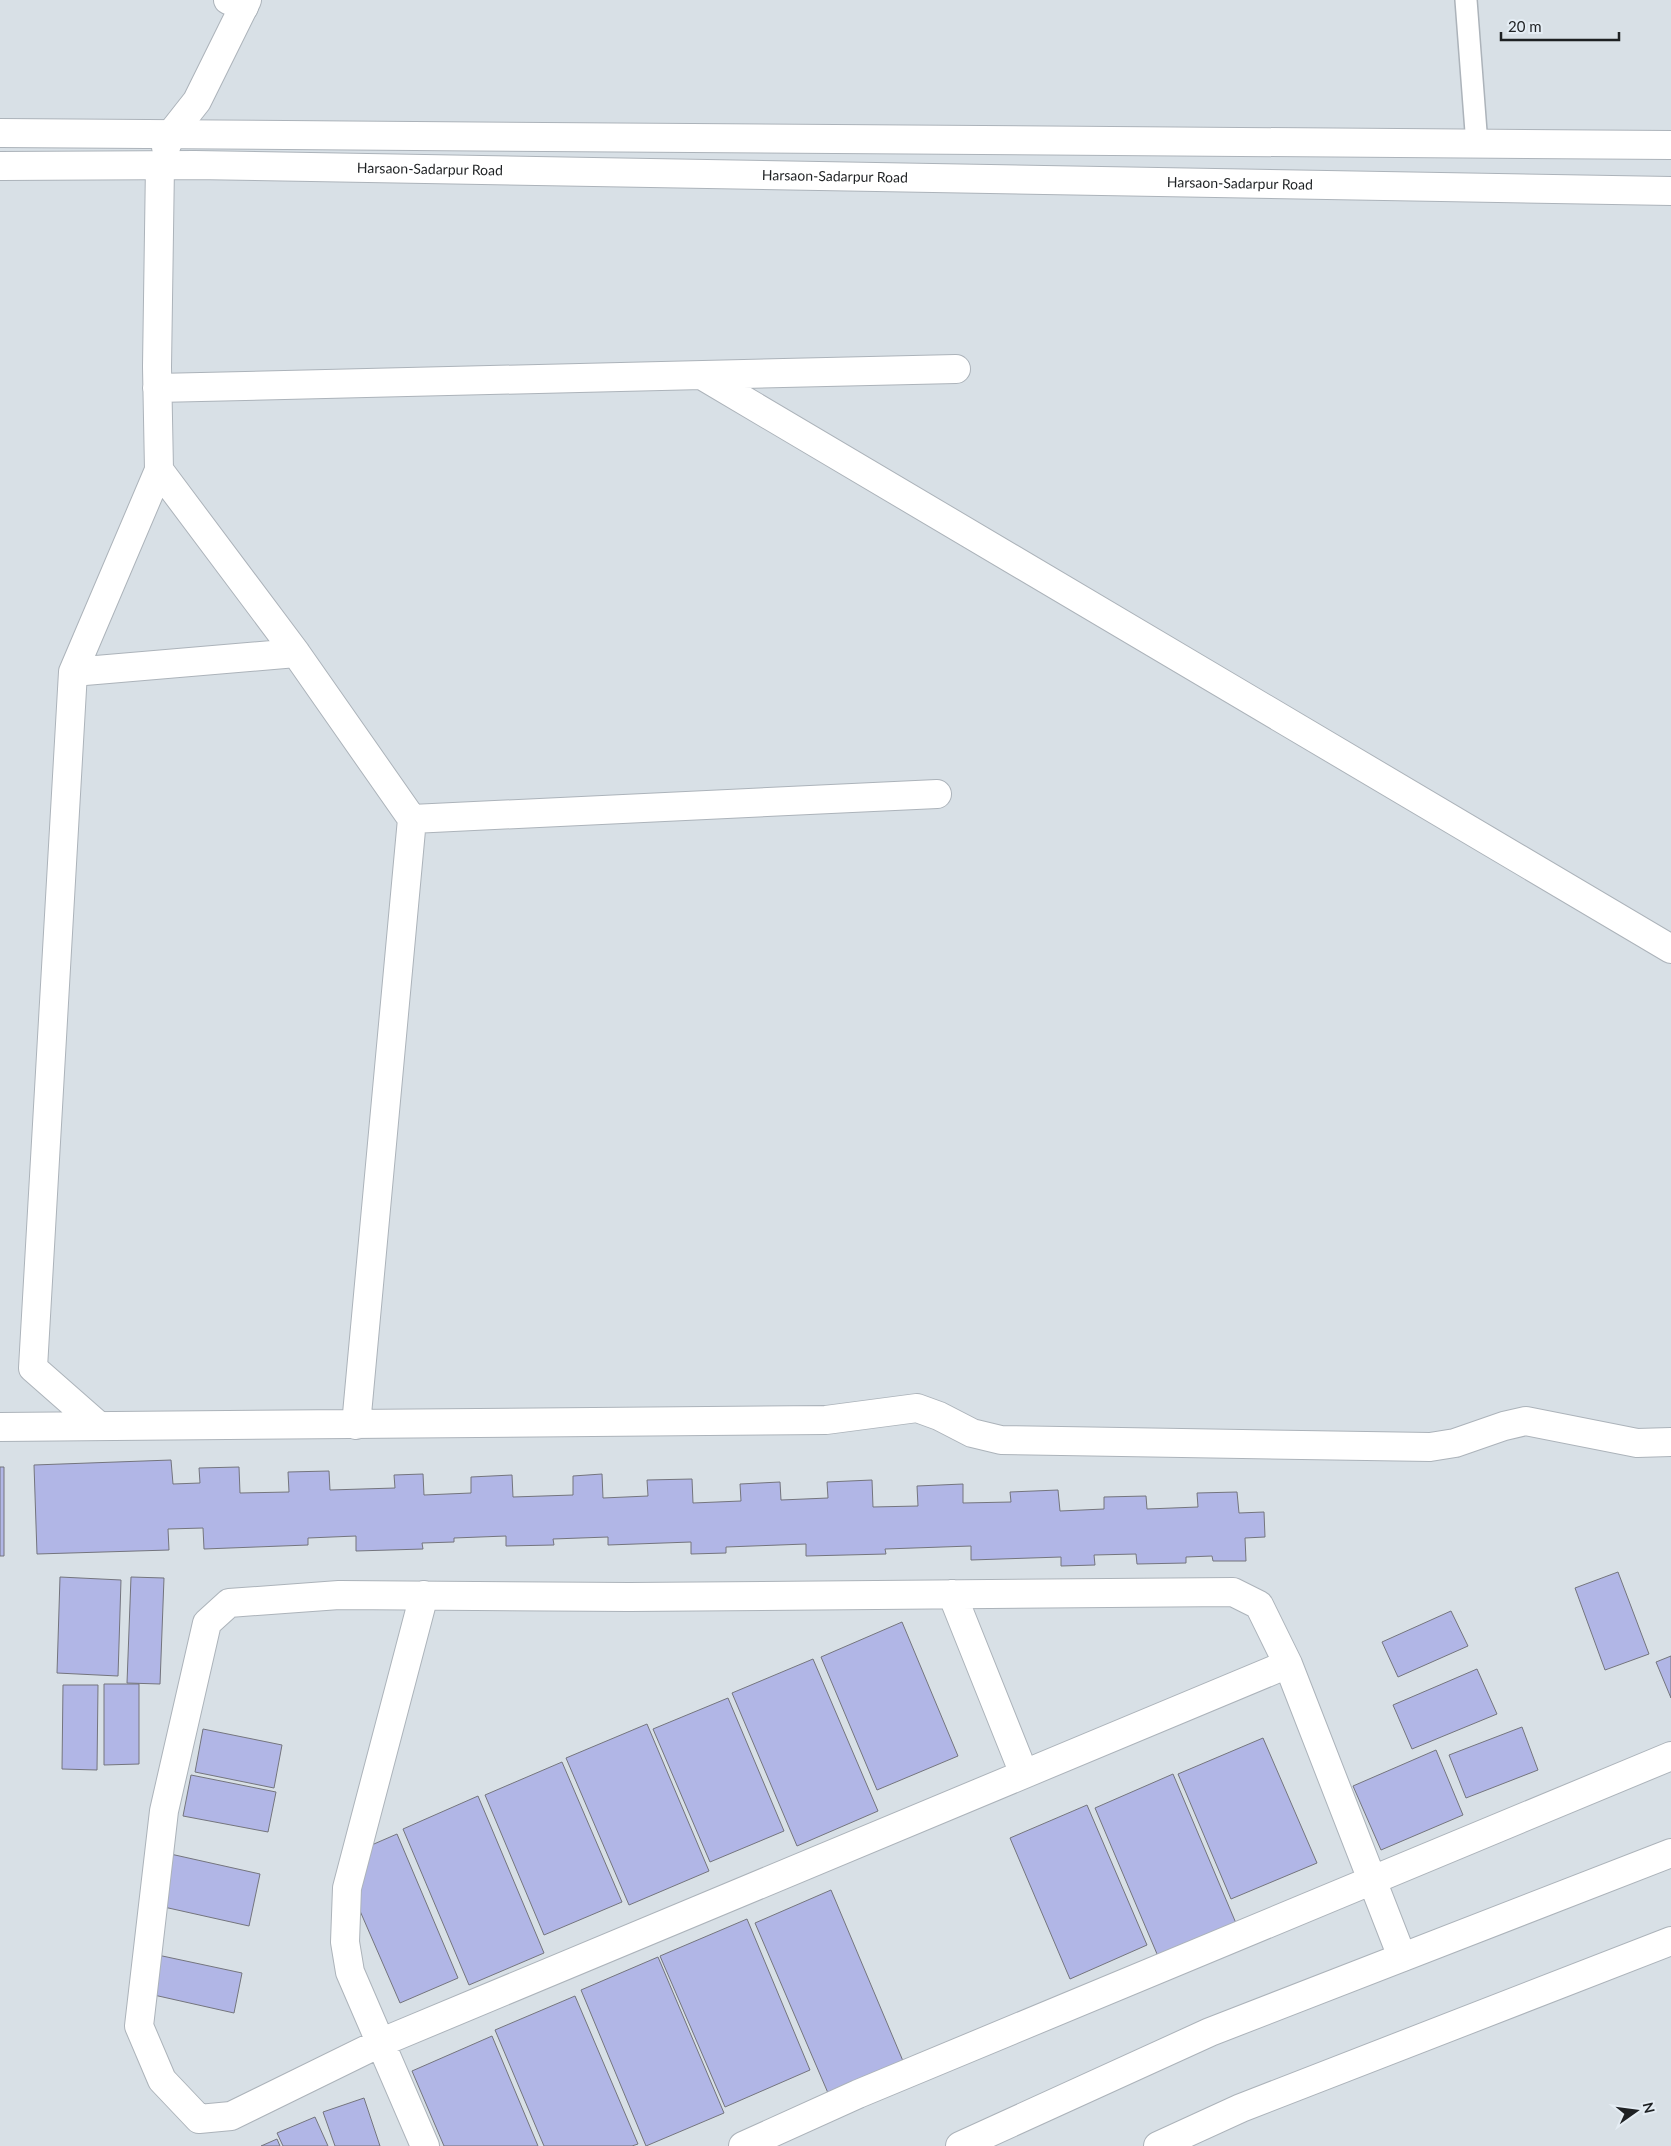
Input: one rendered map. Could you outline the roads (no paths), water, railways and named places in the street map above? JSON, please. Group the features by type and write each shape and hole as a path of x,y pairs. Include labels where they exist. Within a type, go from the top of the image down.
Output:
{"street":[{"path":"99,1426 33,1368 73,672 159,470 157,388 160,165 171,134 197,101 239,2"},
{"path":"0,133 1671,145"},
{"name":"Harsaon-Sadarpur Road","path":"0,166 160,165 1671,191"},
{"path":"157,388 956,370"},
{"path":"703,376 1671,949"},
{"path":"159,470 296,653 412,819 356,1425"},
{"path":"73,672 296,653"},
{"path":"412,819 937,794"},
{"path":"0,1427 826,1420 917,1408 939,1416 972,1433 1001,1440 1430,1447 1455,1443 1504,1426 1526,1421 1637,1442 1671,1442"},
{"path":"1288,1664 382,2042 231,2116 199,2119 162,2080 140,2026 164,1811 207,1623 229,1603 339,1595 629,1596 1233,1592 1259,1605 1288,1664 1402,1957"},
{"path":"952,1594 1024,1774"},
{"path":"424,1595 347,1888 345,1942 350,1972 382,2042 425,2146"},
{"path":"743,2146 858,2094 1671,1756"},
{"path":"960,2146 1210,2032 1671,1853"},
{"path":"1158,2146 1241,2108 1671,1941"}],"lane":[{"path":"1466,0 1477,144"}]}
